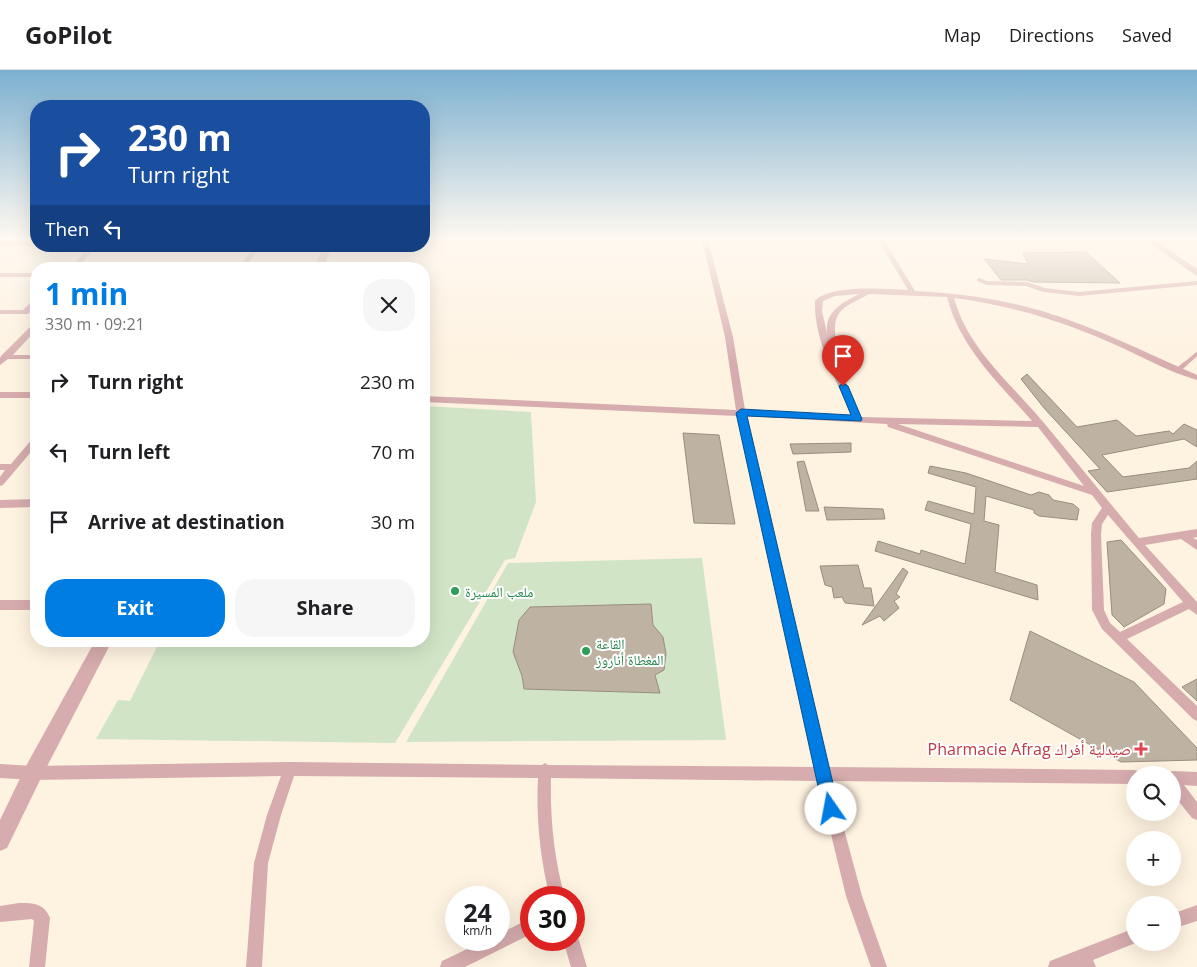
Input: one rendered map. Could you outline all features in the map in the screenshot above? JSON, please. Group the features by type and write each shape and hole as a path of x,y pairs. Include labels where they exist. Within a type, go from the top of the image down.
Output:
{"street":[{"path":"716,282 729,337 741,413 835,826 854,896 879,967"},
{"path":"906,282 912,292"},
{"path":"830,319 843,306 868,292"},
{"path":"857,419 829,352 818,305 824,297 838,294 912,292 950,296 1048,315 1097,333 1197,378"},
{"path":"950,296 953,311 962,331 979,354 1040,424 1093,492 1194,606 1118,638"},
{"path":"25,312 30,307"},
{"path":"0,312 30,312"},
{"path":"820,318 830,319"},
{"path":"829,352 834,348 830,319"},
{"path":"3,360 30,332"},
{"path":"3,360 30,358"},
{"path":"0,395 30,395"},
{"path":"430,399 881,421 1040,424"},
{"path":"881,421 1093,492"},
{"path":"0,483 30,447"},
{"path":"0,467 14,467"},
{"path":"0,504 30,504"},
{"path":"1107,508 1097,523 1096,534 1098,610 1106,626 1197,715"},
{"path":"1138,542 1197,533"},
{"path":"1182,535 1197,546"},
{"path":"0,605 30,605"},
{"path":"0,841 33,773 101,647"},
{"path":"0,771 33,773 290,768 1126,777"},
{"path":"254,967 261,863 274,815 290,768"},
{"path":"544,770 543,804 547,846 555,886"},
{"path":"1181,779 1197,779"},
{"path":"1181,791 1197,813"},
{"path":"0,914 36,911 42,918 37,967"},
{"path":"1181,918 1197,912"},
{"path":"448,967 520,931"},
{"path":"1056,967 1085,962 1126,941"},
{"path":"574,951 579,967"}],"lane":[{"path":"984,282 1027,284 1044,290 1079,294 1197,283"},
{"path":"1178,370 1197,354"}],"green space":[{"name":"ملعب المسيرة","path":"430,406 531,412 536,502 515,558 505,560 395,743 96,739 118,700 130,701 157,647 430,647"},
{"name":"القاعة المغطاة أناروز","path":"702,558 726,740 406,742 508,563"}],"building":[{"path":"1034,282 1119,282 1120,283"},
{"path":"1027,374 1077,427 1117,420 1136,436 1169,431 1173,434 1184,424 1197,430 1197,447 1184,439 1102,455 1123,477 1189,468 1197,461 1197,479 1107,492 1088,471 1100,469 1044,408 1021,379"},
{"path":"683,433 719,435 735,524 694,523"},
{"path":"851,443 851,452 793,454 790,444"},
{"path":"804,461 819,511 806,511 797,462"},
{"path":"930,466 966,473 1031,495 1039,492 1049,495 1053,500 1073,504 1079,509 1077,520 1039,516 1034,513 1034,510 986,496 984,521 999,525 995,572 1037,585 1038,600 875,551 878,541 920,554 921,550 965,564 971,524 925,510 928,501 974,514 976,487 928,473"},
{"path":"824,507 883,509 885,519 827,520"},
{"path":"1121,540 1166,589 1164,604 1124,627 1112,615 1107,542"},
{"path":"858,565 864,588 871,588 874,606 845,603 842,597 834,598 832,587 825,585 820,566"},
{"path":"903,568 908,572 896,594 900,597 894,601 899,608 884,621 880,616 862,625"},
{"path":"651,604 653,625 663,637 666,654 664,670 655,675 660,693 524,689 522,676 513,652 519,620 530,607"},
{"path":"1030,631 1134,682 1197,748 1197,760 1121,762 1010,700"},
{"path":"1197,679 1197,701 1182,687"}],"place":[{"name":"ملعب المسيرة","path":"455,591"},
{"name":"القاعة المغطاة أناروز","path":"586,651"},
{"name":"Pharmacie Afrag صيدلية أفراك","path":"1141,749"}],"route":[{"path":"831,809 741,413 857,419 843,386"}]}
